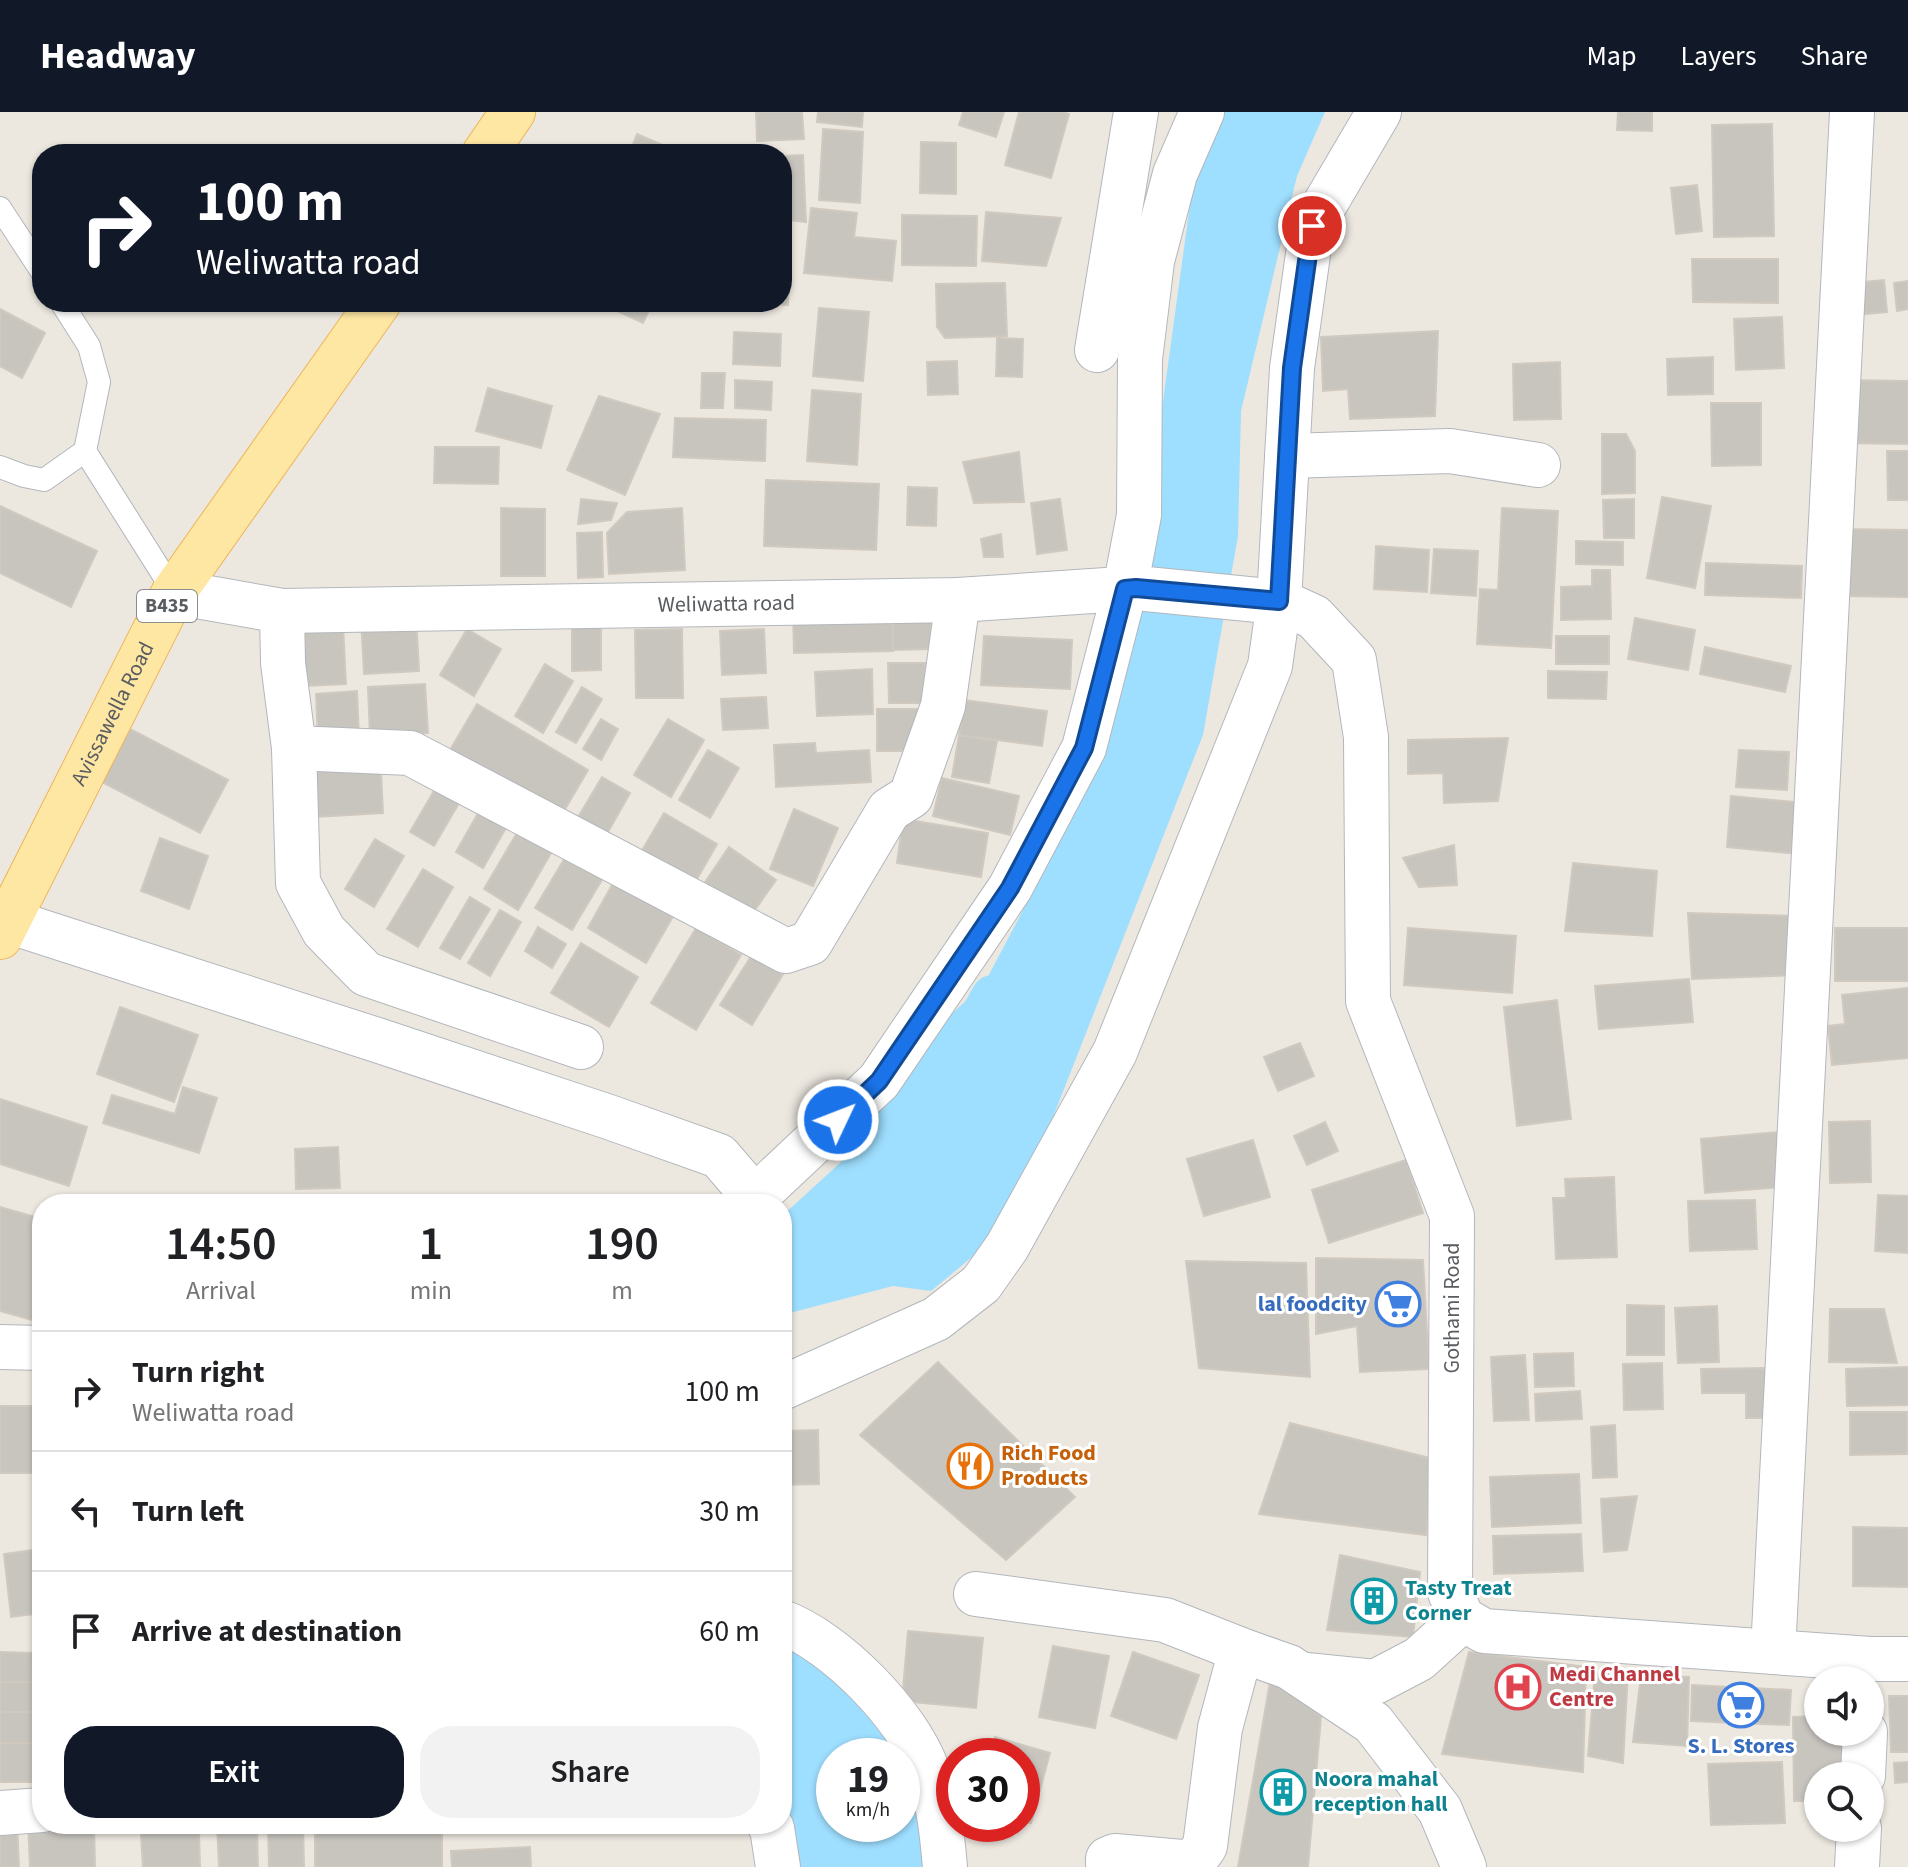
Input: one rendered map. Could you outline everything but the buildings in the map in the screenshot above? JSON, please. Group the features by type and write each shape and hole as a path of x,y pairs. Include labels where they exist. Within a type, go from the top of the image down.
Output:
{"main road":[{"path":"491,144 513,112"},
{"name":"Avissawella Road","path":"4,929 174,592 372,312"}],"street":[{"path":"1097,350 1136,112"},
{"path":"759,1194 879,1081 1010,888 1084,748 1130,589 1139,515 1140,359 1152,261 1175,174 1202,112"},
{"path":"792,1384 936,1319 981,1284 1007,1247 1115,1052 1270,666 1268,601 1287,456 1292,368 1312,226 1379,112"},
{"path":"1773,1652 1852,112"},
{"path":"1287,456 1450,451 1538,465"},
{"name":"Weliwatta road","path":"174,592 282,611 958,600 1130,589 1268,601"},
{"path":"294,748 410,753 786,951 810,943 889,810 911,796 943,706 958,600"},
{"name":"Gothami Road","path":"1268,601 1314,617 1354,660 1366,737 1368,1001 1452,1216 1450,1593 1463,1619"},
{"path":"282,611 283,663 294,748 298,883 324,931 366,974 581,1047"},
{"path":"4,929 377,1040 719,1156 747,1194"},
{"path":"0,1347 32,1348"},
{"path":"976,1594 1165,1620 1289,1667 1373,1723 1440,1810 1464,1867"},
{"path":"1301,1674 1375,1682 1419,1659 1463,1619 1484,1631 1773,1652 1882,1666"},
{"path":"792,1626 802,1629 856,1671 901,1720 926,1766 940,1809 945,1867"},
{"path":"1108,1867 1108,1859 1115,1856 1193,1863 1205,1846 1220,1728 1241,1650"},
{"path":"0,1813 32,1811"},
{"path":"773,1834 778,1867"},
{"path":"1857,1867 1858,1842"}],"lane":[{"path":"0,208 32,257"},
{"path":"0,467 44,480 85,451 99,382 89,346 67,312"},
{"path":"85,451 174,592"}],"water":[{"path":"1212,112 1325,112 1297,176 1241,411 1238,536 1203,735 1006,1229 931,1291 893,1286 792,1312 792,1207 936,1075 1030,897 1160,423 1196,161"},
{"path":"792,1636 855,1687 887,1738 816,1738 816,1842 920,1842 920,1792 926,1801 925,1867 794,1867 786,1834 792,1834"}],"waterway":[{"path":"854,1132 983,1015 993,997"}],"place":[{"name":"lal foodcity","path":"1398,1304"},
{"name":"Rich Food Products","path":"970,1466"},
{"name":"Tasty Treat Corner","path":"1374,1601"},
{"name":"Medi Channel Centre","path":"1518,1687"},
{"name":"S. L. Stores","path":"1741,1705"},
{"name":"Noora mahal reception hall","path":"1283,1792"}],"route":[{"path":"838,1120 879,1081 1010,888 1084,748 1125,589 1279,601 1292,368 1312,226"}]}
